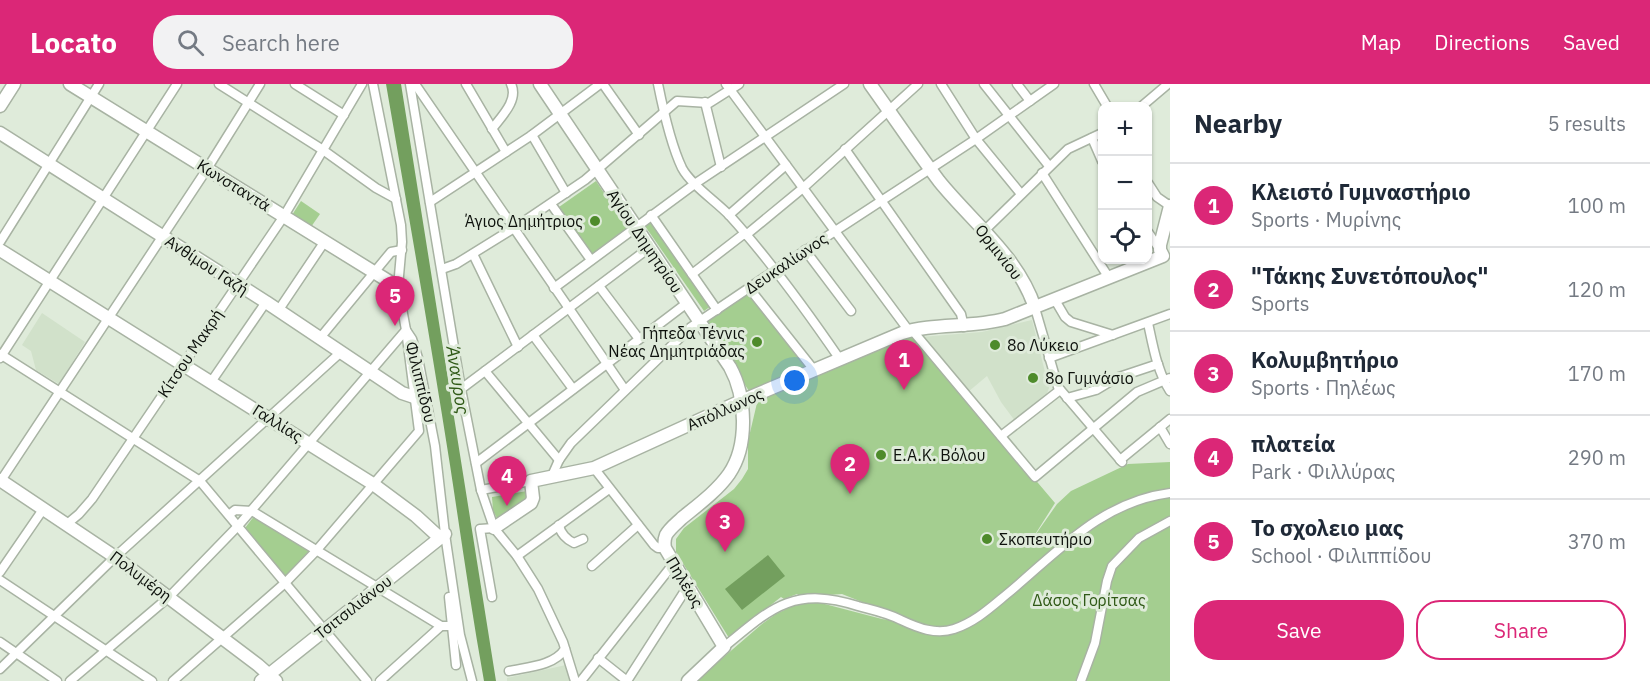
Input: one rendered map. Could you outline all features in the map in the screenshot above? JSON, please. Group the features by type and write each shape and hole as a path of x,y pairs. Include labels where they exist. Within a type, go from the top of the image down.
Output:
{"street":[{"path":"0,106 14,84"},
{"name":"Κωνσταντά","path":"70,84 398,287"},
{"path":"0,242 99,84"},
{"path":"177,84 1,356 200,481 367,681"},
{"path":"219,84 396,199"},
{"path":"0,481 260,84"},
{"path":"295,84 344,115"},
{"path":"361,84 374,85"},
{"name":"Κίτσου Μακρή","path":"67,524 80,514 92,499 284,216 361,84"},
{"path":"410,84 461,389 481,490 494,528 517,556 538,589 565,650 575,681"},
{"path":"415,84 625,390"},
{"path":"466,84 506,152"},
{"path":"492,129 513,97 514,90 511,84"},
{"name":"Αγίου Δημητρίου","path":"540,84 732,372 741,401 741,438 732,469 716,489 670,530 664,541 665,548"},
{"path":"430,202 532,135 602,84 639,135"},
{"path":"658,84 681,166 746,234 839,358"},
{"path":"442,268 452,266 473,254 551,204 597,171 680,99 711,102 728,87 739,84"},
{"path":"554,288 696,183 844,84"},
{"name":"Ορμινίου","path":"870,84 931,168 1020,276 1035,308 1060,390 1092,429 1121,461 1160,427"},
{"path":"692,274 803,188 918,84"},
{"path":"941,84 976,139 1021,194"},
{"path":"984,84 1049,166"},
{"path":"1017,84 1030,101"},
{"name":"Δευκαλίωνος","path":"551,478 559,460 571,443 687,330 976,139 1054,84"},
{"path":"1094,84 1105,102"},
{"path":"1147,102 1169,84"},
{"name":"Φιλιππίδου","path":"374,85 401,225 402,250 398,287 406,330 412,339 418,358 430,415 443,503 442,536 460,635 472,681"},
{"path":"728,87 910,330 1035,477 1137,392 1167,380"},
{"path":"705,102 721,167"},
{"name":"Ανθίμου Γαζή","path":"0,133 266,302 402,393 414,397"},
{"path":"532,135 566,193"},
{"path":"984,231 1068,149 1098,136"},
{"path":"1092,138 1100,156"},
{"path":"845,149 961,314 964,327"},
{"path":"729,215 786,165"},
{"path":"1042,173 1109,278"},
{"path":"1152,189 1157,197 1170,206 1166,256"},
{"path":"551,204 591,260"},
{"path":"651,215 717,310"},
{"path":"1152,237 1166,256"},
{"path":"278,310 325,241"},
{"path":"461,389 649,248"},
{"name":"Γαλλίας","path":"0,250 309,442 373,484 442,536"},
{"path":"320,338 391,252 402,250"},
{"path":"805,250 851,311"},
{"path":"473,254 518,347"},
{"name":"Απόλλωνος","path":"481,490 594,468 839,358 910,330 964,327 995,322 1166,256"},
{"path":"599,286 639,339"},
{"path":"749,288 814,370"},
{"path":"1054,300 1071,322 1114,336"},
{"path":"211,382 266,302"},
{"path":"476,463 687,303"},
{"path":"1049,358 1170,314"},
{"path":"1148,323 1158,364 1170,391"},
{"path":"70,681 169,597 238,526 406,330"},
{"path":"173,681 285,583 316,551 419,431 406,330"},
{"path":"533,335 573,389"},
{"path":"0,669 116,557 341,352"},
{"path":"1066,398 1096,390 1116,378 1158,364"},
{"path":"485,371 559,460"},
{"path":"1001,436 1060,390"},
{"path":"1170,419 1160,427 1170,444"},
{"name":"Πηλέως","path":"594,468 654,545 658,548 665,548 724,647"},
{"name":"Πολυμέρη","path":"0,481 116,557 223,638 269,679"},
{"path":"492,597 480,529 494,528 531,503 533,498 531,481"},
{"path":"517,556 609,489"},
{"path":"688,681 724,647 767,612 798,599 834,599 888,615 920,628 952,629 977,618 1064,544 1103,515 1140,500 1170,493"},
{"path":"0,572 44,508"},
{"path":"228,515 235,510 252,511 441,626 451,626"},
{"path":"1081,681 1095,643 1112,566 1139,538 1170,521"},
{"path":"559,525 563,534 570,541 574,543 583,539"},
{"path":"592,566 638,525"},
{"path":"442,536 456,665"},
{"name":"Τσιτσιλιάνου","path":"269,679 324,630 442,536"},
{"path":"581,681 674,563"},
{"path":"0,580 152,681"},
{"path":"598,658 625,680 688,586"},
{"path":"380,681 441,626"},
{"path":"0,642 16,652 46,678 57,681"},
{"path":"509,671 556,659 565,650"}],"shaded area":[{"path":"386,84 401,84 496,681 484,681 435,370"},
{"path":"42,313 85,342 59,384 36,370 31,351 22,345"},
{"path":"1032,320 1049,388 1046,396 1015,421 1001,402 987,376 968,392 921,337 982,332"},
{"path":"768,555 785,576 742,610 725,589"},
{"path":"566,665 570,681 507,681 507,678"}],"green space":[{"path":"596,181 628,229 592,255 559,207"},
{"path":"301,201 320,214 311,227 292,215"},
{"path":"651,221 711,306 704,311 645,226"},
{"name":"Ε.Α.Κ. Βόλου","path":"749,291 815,374 911,333 1055,503 1029,544 1057,504 1071,491 1128,464 1170,462 1170,681 696,681 762,624 776,614 803,603 817,602 897,621 934,633 948,626 927,628 842,594 801,597 797,594 784,599 781,597 729,638 676,552 676,539 684,528 734,489 748,469 748,441 757,403 704,323"},
{"path":"527,491 528,502 498,520 493,511 492,497"},
{"path":"255,515 308,551 309,554 288,576 285,576 245,528"}],"place":[{"name":"Άγιος Δημήτριος","path":"595,221"},
{"name":"Το σχολειο μας","path":"395,326"},
{"name":"Γήπεδα Τέννις Νέας Δημητριάδας","path":"757,342"},
{"name":"8ο Λύκειο","path":"995,345"},
{"name":"8ο Γυμνάσιο","path":"1033,378"},
{"name":"Κλειστό Γυμναστήριο","path":"904,390"},
{"name":"Ε.Α.Κ. Βόλου","path":"881,455"},
{"name":"\"Τάκης Συνετόπουλος\"","path":"850,494"},
{"name":"πλατεία","path":"507,506"},
{"name":"Σκοπευτήριο","path":"987,539"},
{"name":"Κολυμβητήριο","path":"725,552"}],"water label":[{"name":"Άναυρος","path":"458,380"}],"park label":[{"name":"Δάσος Γορίτσας","path":"1089,600"}]}
